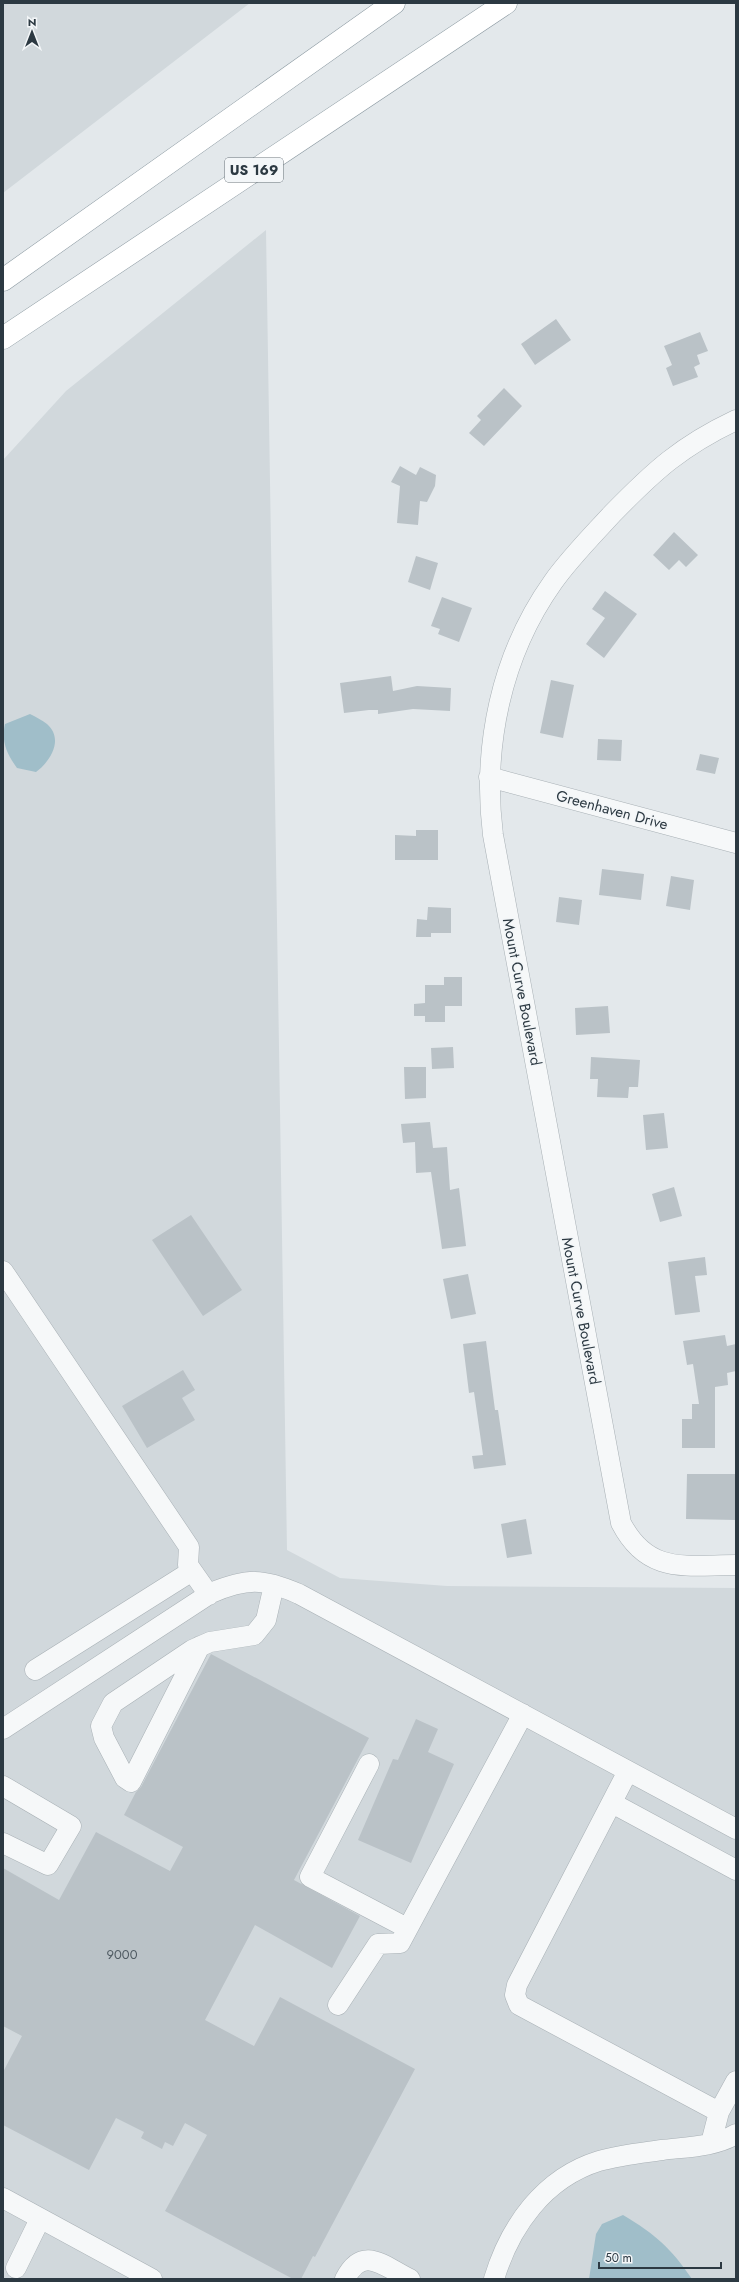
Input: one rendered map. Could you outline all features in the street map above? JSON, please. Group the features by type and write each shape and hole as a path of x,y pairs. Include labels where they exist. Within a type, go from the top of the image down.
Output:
{"highway":[{"path":"3,280 394,3"},
{"name":"US 169","path":"3,338 506,3"}],"street":[{"name":"Mount Curve Boulevard","path":"736,420 705,434 660,466 602,524 553,582 524,632 507,673 496,716 489,778 493,835 621,1523 630,1539 643,1553 661,1562 679,1566 736,1565"},
{"name":"Greenhaven Drive","path":"489,778 736,843"},
{"path":"3,1271 189,1547 188,1566 209,1595"},
{"path":"35,1670 192,1571"},
{"path":"3,1729 209,1595 235,1583 249,1581 274,1584 299,1594 736,1829"},
{"path":"200,1646 131,1782 125,1778 104,1738 100,1726 113,1703 200,1646 210,1642 254,1635 266,1620 274,1584"},
{"path":"338,2005 378,1944 400,1942 523,1714"},
{"path":"369,1764 310,1877 407,1928"},
{"path":"628,1771 518,1985 515,1995 519,2005 719,2112"},
{"path":"3,1786 71,1826 48,1865 3,1843"},
{"path":"612,1803 736,1870"},
{"path":"712,2143 719,2112 736,2081"},
{"path":"494,2279 504,2249 533,2204 552,2186 568,2174 598,2161 626,2154 712,2143 728,2139 736,2134"},
{"path":"3,2198 152,2279"},
{"path":"16,2268 40,2219"},
{"path":"345,2279 352,2266 360,2260 370,2259 410,2279"}],"shaded area":[{"path":"3,3 250,3 3,193"},
{"path":"266,230 287,1550 340,1578 447,1586 736,1588 736,2279 3,2279 3,460 66,391"}],"water":[{"path":"30,714 47,724 55,736 54,750 51,756 36,772 17,768 10,758 4,742 5,724"},
{"path":"623,2215 662,2242 692,2279 589,2279 596,2234 602,2224"}],"building":[{"path":"556,319 571,340 535,365 521,344"},
{"path":"700,332 708,351 697,355 700,364 694,367 698,377 673,386 666,368 672,365 664,346"},
{"path":"504,388 522,406 484,446 469,433 481,420 477,416"},
{"path":"400,466 416,475 420,467 436,475 435,486 427,502 420,501 418,525 397,523 400,486 391,482"},
{"path":"674,532 698,555 686,567 679,560 669,570 653,555"},
{"path":"416,556 438,563 430,590 408,582"},
{"path":"605,591 637,614 604,658 586,644 605,618 592,609"},
{"path":"442,597 472,608 459,642 438,634 440,629 431,626"},
{"path":"391,676 393,691 417,686 451,688 450,711 413,709 378,714 378,710 344,713 340,683"},
{"path":"551,680 574,685 563,738 540,733"},
{"path":"598,739 622,740 621,761 597,760"},
{"path":"700,754 719,758 715,774 696,770"},
{"path":"416,830 438,830 438,860 395,860 395,835 416,836"},
{"path":"602,869 644,874 641,900 599,895"},
{"path":"671,876 694,880 690,910 666,906"},
{"path":"559,897 582,900 579,925 556,922"},
{"path":"428,907 451,908 451,933 431,933 431,937 416,937 417,919 427,920"},
{"path":"444,977 462,977 462,1006 445,1006 445,1022 425,1022 425,1016 414,1016 414,1004 425,1003 425,985 444,985"},
{"path":"608,1006 610,1033 576,1035 575,1008"},
{"path":"453,1047 454,1068 432,1069 431,1048"},
{"path":"591,1057 640,1060 638,1087 629,1087 628,1098 597,1097 598,1079 590,1079"},
{"path":"404,1067 426,1067 426,1098 405,1099"},
{"path":"664,1113 668,1148 646,1150 643,1115"},
{"path":"430,1122 433,1148 447,1147 450,1190 459,1188 466,1246 442,1249 431,1172 416,1173 415,1142 403,1143 401,1124"},
{"path":"674,1187 682,1216 660,1222 652,1194"},
{"path":"191,1215 242,1290 203,1316 152,1240"},
{"path":"705,1257 707,1275 695,1276 700,1312 675,1315 668,1262"},
{"path":"468,1274 476,1314 451,1319 443,1279"},
{"path":"725,1335 727,1346 736,1344 736,1371 727,1373 728,1385 715,1387 715,1448 682,1448 682,1419 692,1419 692,1404 699,1404 693,1364 687,1365 683,1341"},
{"path":"486,1341 495,1410 498,1410 506,1465 474,1469 472,1456 483,1455 474,1392 469,1393 463,1344"},
{"path":"183,1370 195,1390 182,1398 195,1420 147,1448 122,1406"},
{"path":"687,1474 736,1474 736,1520 686,1519"},
{"path":"526,1519 532,1554 507,1558 501,1524"},
{"path":"211,1654 369,1738 294,1880 360,1916 332,1968 255,1925 205,2020 254,2046 280,1997 415,2069 315,2257 313,2256 301,2279 293,2279 165,2211 207,2135 185,2123 173,2146 165,2142 162,2149 141,2138 144,2132 116,2118 89,2170 3,2125 3,2072 22,2036 3,2026 3,1868 59,1900 96,1832 170,1871 183,1847 124,1815 136,1792 141,1787"},
{"path":"416,1719 438,1729 428,1752 454,1764 411,1863 358,1840 393,1759 398,1760"}]}
